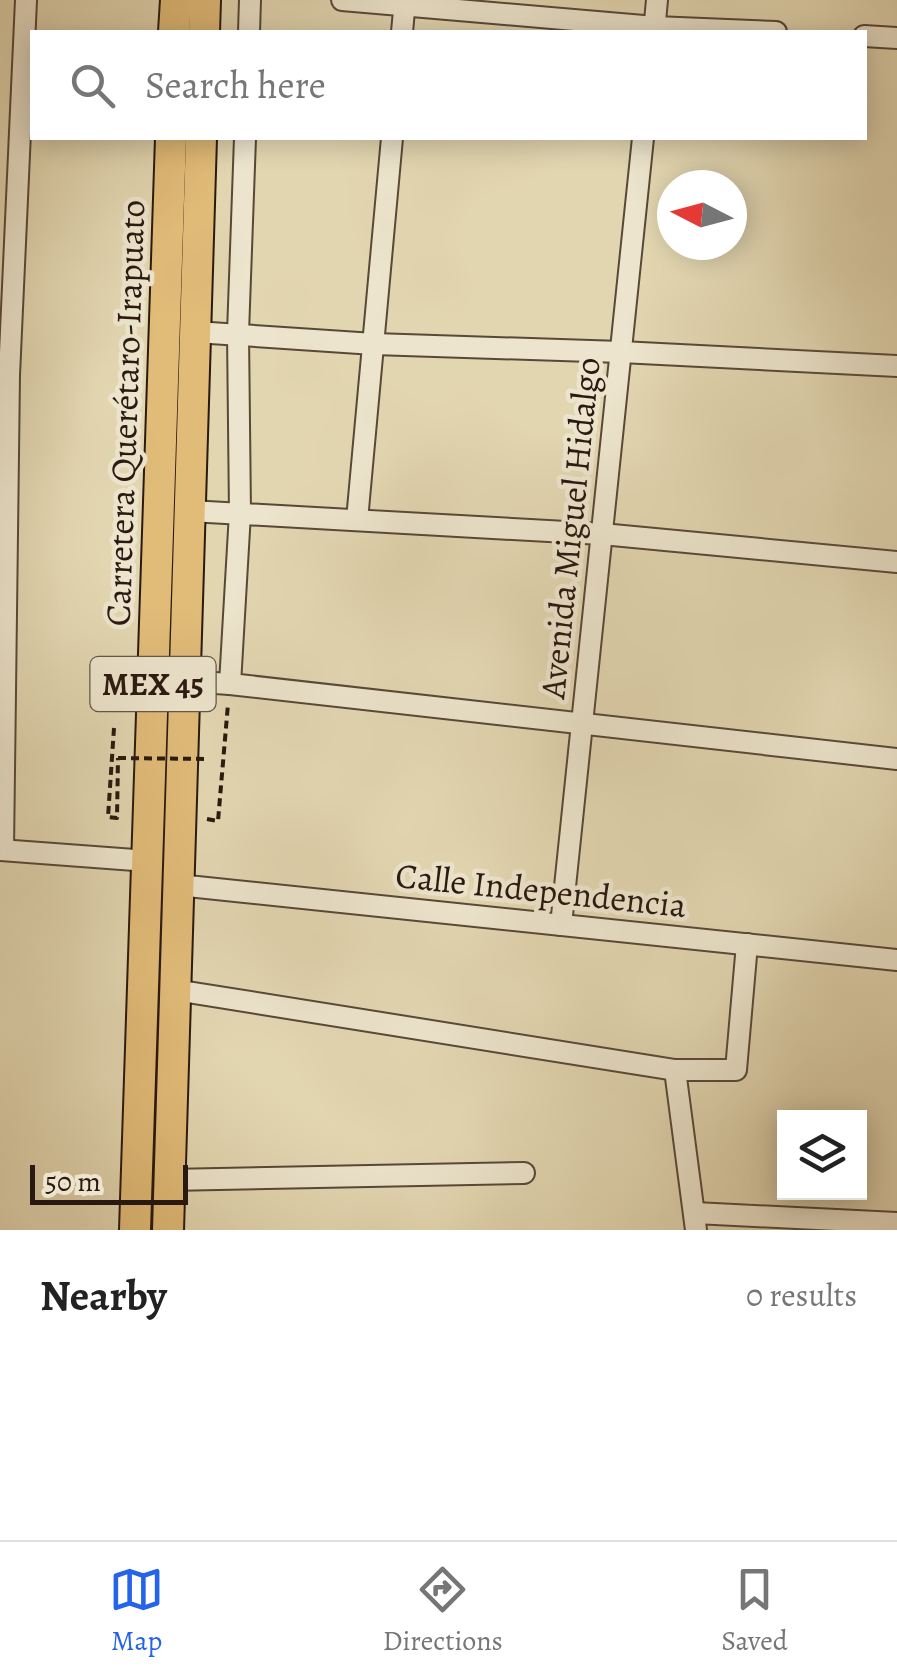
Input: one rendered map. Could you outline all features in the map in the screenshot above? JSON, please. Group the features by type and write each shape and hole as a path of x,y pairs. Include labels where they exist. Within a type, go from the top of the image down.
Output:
{"highway":[{"path":"174,30 176,0"},
{"path":"204,30 205,0"},
{"name":"Carretera Querétaro-Irapuato","path":"136,1230 171,140"},
{"name":"MEX 45","path":"168,1230 201,140"}],"street":[{"path":"26,0 9,376 1,850 148,861"},
{"path":"249,30 250,0"},
{"path":"342,0 405,3 654,30 658,0"},
{"path":"402,30 405,3"},
{"path":"867,36 897,38"},
{"path":"230,684 240,513 238,334 246,140"},
{"path":"358,520 392,140"},
{"name":"Avenida Miguel Hidalgo","path":"560,925 643,140"},
{"path":"195,332 374,344 897,366"},
{"path":"190,511 602,534 897,562"},
{"path":"184,681 897,758"},
{"name":"Calle Independencia","path":"178,886 897,960"},
{"path":"175,990 675,1070 736,1070 747,944"},
{"path":"675,1070 695,1221 897,1223"},
{"path":"169,1180 524,1173"}],"path":[{"path":"207,805 207,820 218,822 230,684"},
{"path":"114,728 108,817 117,818 118,758 208,759"}]}
